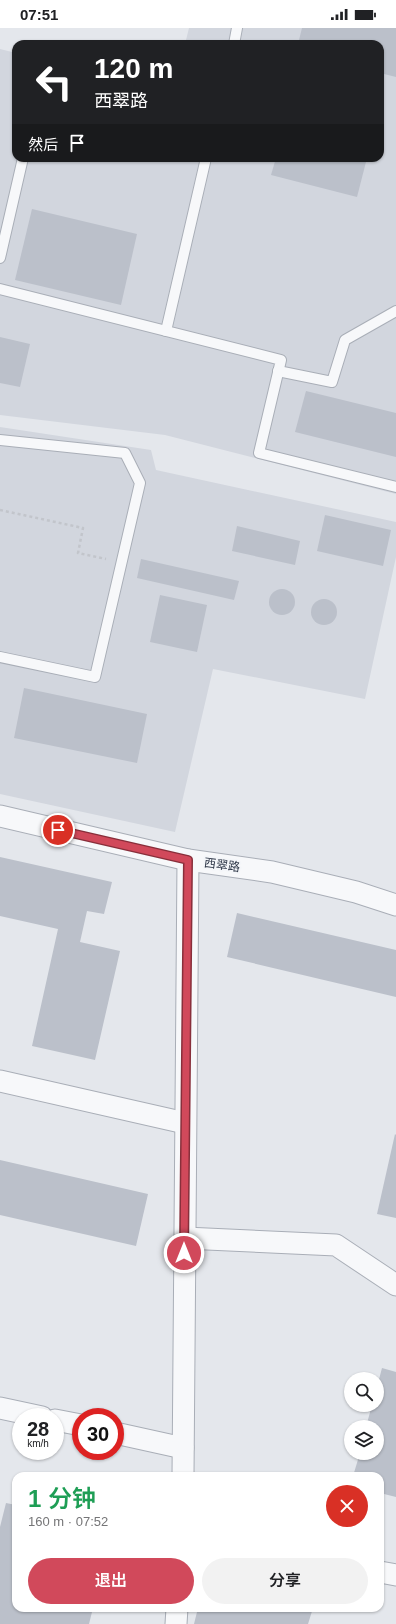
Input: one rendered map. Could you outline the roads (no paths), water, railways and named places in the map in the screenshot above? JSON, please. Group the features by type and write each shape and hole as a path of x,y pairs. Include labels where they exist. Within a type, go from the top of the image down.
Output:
{"street":[{"name":"西翠路","path":"0,816 188,860 272,872 356,892 396,905"},
{"path":"183,1472 188,860"},
{"path":"0,1081 185,1123"},
{"path":"185,1238 336,1245 396,1285"},
{"path":"0,1408 12,1411"},
{"path":"124,1435 183,1448"},
{"path":"384,1573 396,1575"},
{"path":"176,1624 177,1612"}],"lane":[{"path":"235,40 237,28"},
{"path":"0,258 22,162"},
{"path":"166,331 205,162"},
{"path":"0,289 281,360 259,453 396,487"},
{"path":"278,371 332,382 345,340 396,311"},
{"path":"0,440 125,453 140,483 95,677 0,657"}]}
